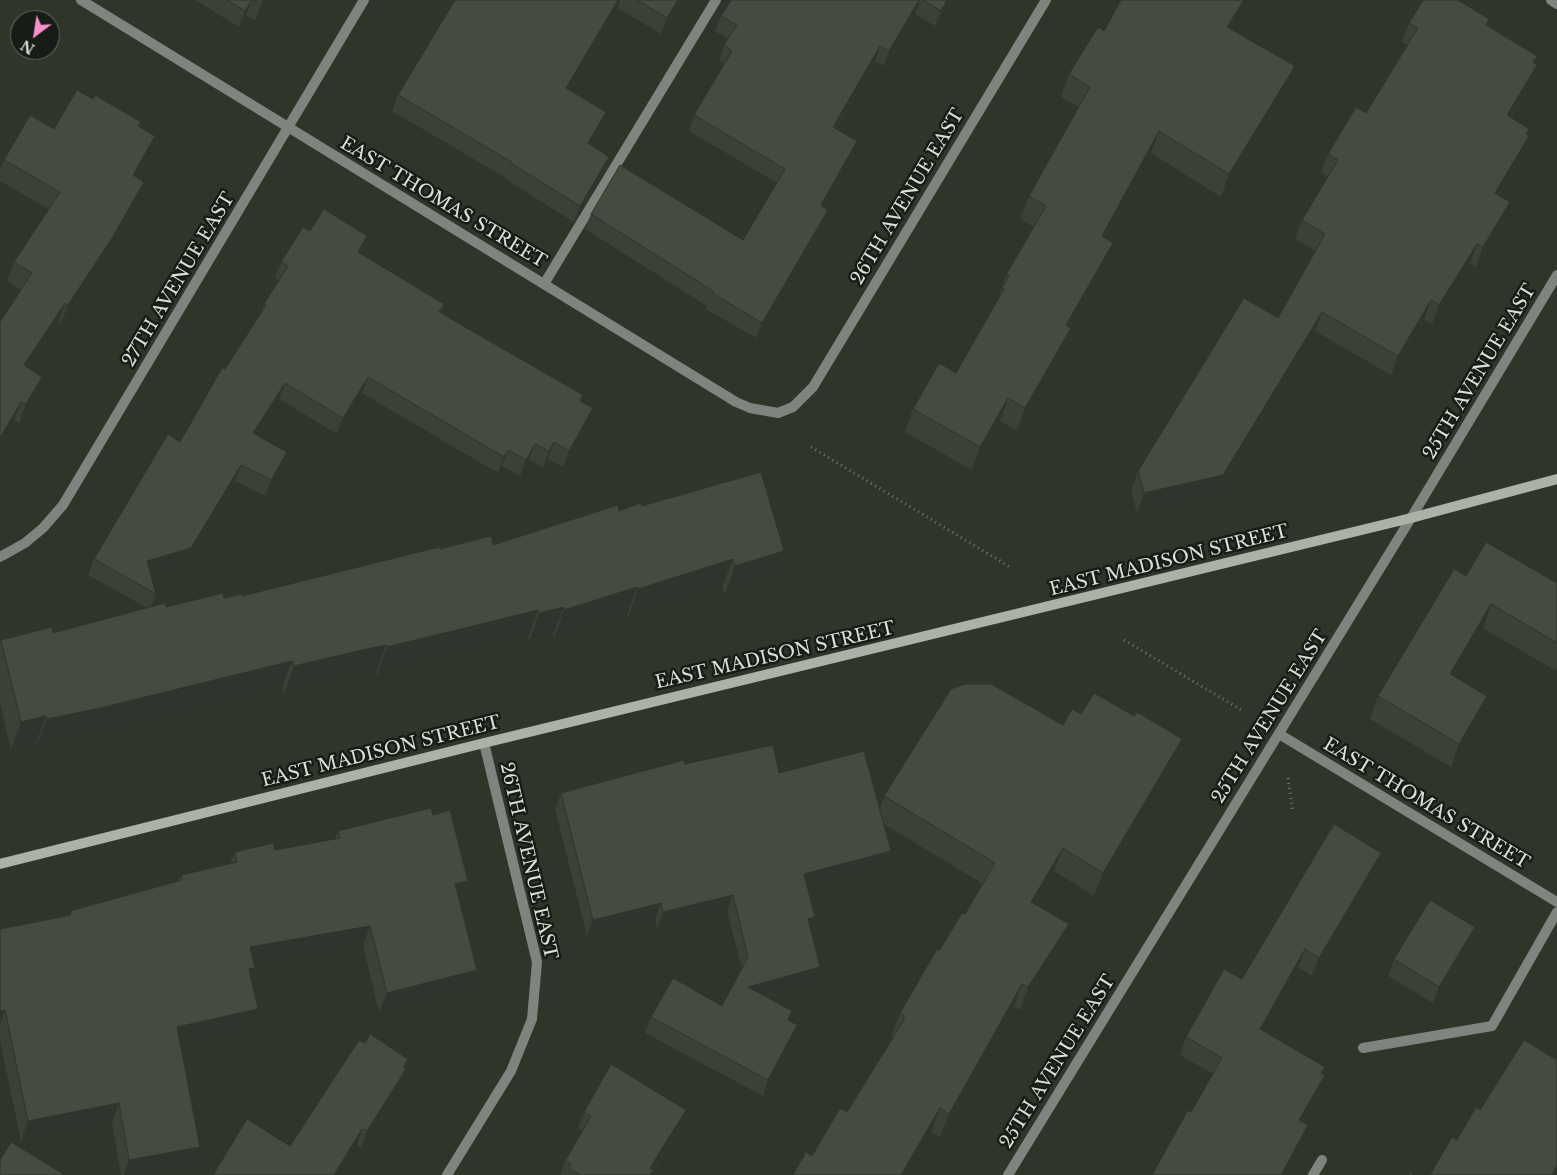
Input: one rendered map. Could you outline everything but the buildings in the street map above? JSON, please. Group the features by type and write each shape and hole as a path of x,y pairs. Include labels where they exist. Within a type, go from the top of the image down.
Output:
{"main road":[{"name":"EAST MADISON STREET","path":"0,864 484,743 1412,518 1557,479"}],"street":[{"name":"EAST THOMAS STREET","path":"81,0 736,402 750,408 778,413 793,406"},
{"name":"27TH AVENUE EAST","path":"0,556 24,543 43,528 62,505 364,0"},
{"path":"544,284 716,0"},
{"name":"26TH AVENUE EAST","path":"793,406 813,387 1046,0"},
{"path":"1550,0 1557,4"},
{"name":"25TH AVENUE EAST","path":"1008,1175 1412,518 1557,275"},
{"name":"EAST THOMAS STREET","path":"1279,734 1557,902"},
{"name":"26TH AVENUE EAST","path":"447,1175 511,1071 532,1019 537,962 484,743"},
{"path":"1363,1048 1492,1026 1557,912"},
{"path":"1313,1175 1322,1160"}],"path":[{"path":"811,447 1010,567"},
{"path":"1124,640 1243,711"},
{"path":"1288,778 1293,812"}]}
